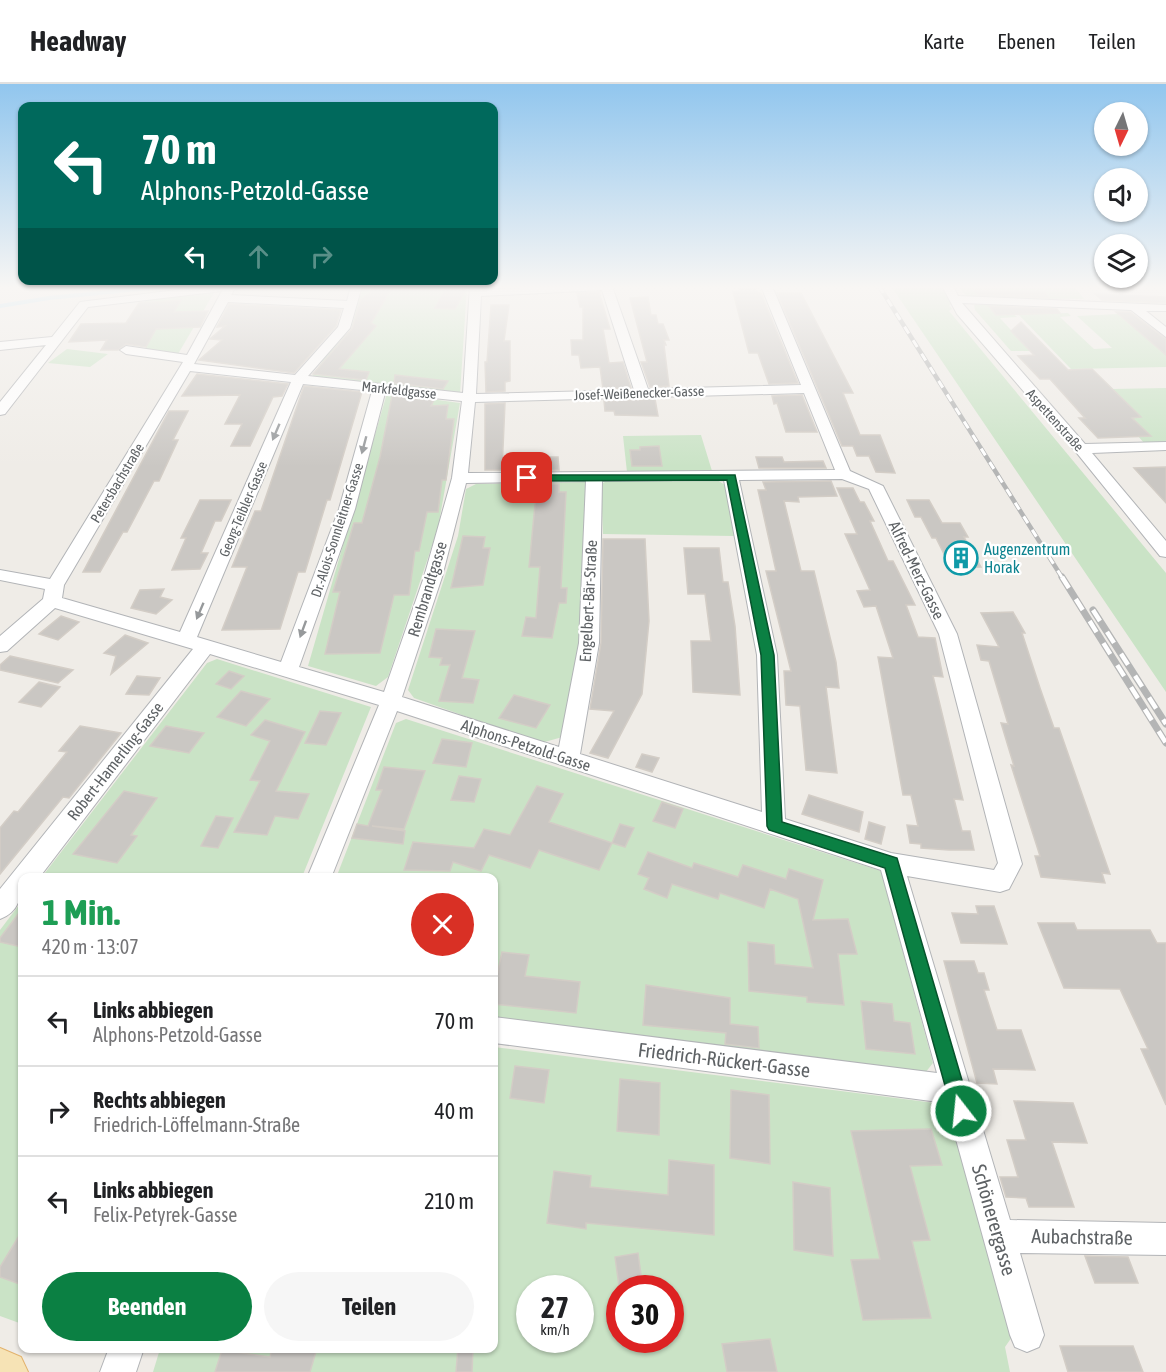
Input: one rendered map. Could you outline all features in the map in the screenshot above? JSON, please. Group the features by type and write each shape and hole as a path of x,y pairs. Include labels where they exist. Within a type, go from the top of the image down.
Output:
{"main road":[{"path":"0,1370 6,1372"}],"street":[{"path":"0,411 51,346"},
{"name":"Petersbachstraße","path":"0,646 54,593 198,346"},
{"name":"Georg-Teibler-Gasse","path":"197,642 299,378 328,346"},
{"name":"Rembrandtgasse","path":"321,873 391,701 433,577 460,478 472,346"},
{"path":"628,346 642,393"},
{"path":"460,478 731,477 844,474 791,346"},
{"name":"Aspettenstraße","path":"990,346 1081,448 1166,552"},
{"name":"Markfeldgasse","path":"126,350 188,363 469,398"},
{"name":"Dr.-Alois-Sonnleitner-Gasse","path":"288,670 347,509 380,388"},
{"name":"Josef-Weißenecker-Gasse","path":"469,398 808,389"},
{"path":"1081,448 1166,446"},
{"name":"Alfred-Merz-Gasse","path":"844,474 875,486 948,634 1010,864 1000,882"},
{"name":"Engelbert-Bär-Straße","path":"568,759 589,644 594,477"},
{"path":"731,477 767,655 774,826"},
{"name":"Alphons-Petzold-Gasse","path":"0,574 197,642 391,701 891,863 1000,882"},
{"name":"Robert-Hamerling-Gasse","path":"27,873 197,642"},
{"name":"Schönerergasse","path":"891,863 1027,1335"},
{"name":"Robert-Hamerling-Gasse","path":"0,908 18,885"},
{"name":"Friedrich-Rückert-Gasse","path":"498,1031 955,1090"},
{"name":"Aubachstraße","path":"999,1236 1166,1239"},
{"path":"118,1372 126,1353"}],"green space":[{"path":"147,346 183,346 178,354 145,349"},
{"path":"336,346 463,346 460,394 312,377"},
{"path":"932,346 978,346 1166,573 1166,692"},
{"path":"1007,346 1026,346 1030,351 1011,351"},
{"path":"1049,346 1091,346 1094,349 1112,348 1110,346 1163,346 1166,348 1166,367 1071,369"},
{"path":"67,349 108,354 90,367 48,363"},
{"path":"1166,388 1166,442 1144,443 1138,436 1150,436 1132,418 1140,417 1112,389"},
{"path":"387,393 460,403 438,528 388,677 376,686 308,666"},
{"path":"701,435 712,471 627,472 623,436"},
{"path":"717,480 725,485 734,536 603,534 601,484 605,482"},
{"path":"587,482 580,649 566,736 541,743 414,698 408,690 458,536 466,489 476,484"},
{"path":"217,659 371,707 304,873 45,873 207,663"},
{"path":"406,719 881,871 933,1063 925,1073 498,1019 498,873 338,873 396,723"},
{"path":"18,906 18,1323 0,1316 0,930"},
{"path":"498,1048 935,1103 956,1125 1014,1334 1005,1347 1010,1372 153,1372 159,1353 498,1353"}],"building":[{"path":"103,346 123,346 118,350 101,350"},
{"path":"215,346 318,346 294,373 199,360"},
{"path":"337,346 359,346 339,369 369,372 366,380 313,374"},
{"path":"488,346 510,346 510,381 505,382 505,391 486,392 485,362 487,362"},
{"path":"571,346 606,346 609,363 623,362 631,388 603,389 600,367 581,368 579,355 572,355"},
{"path":"643,346 664,346 669,386 650,387 641,362 647,362"},
{"path":"747,346 783,346 798,383 769,384 758,353 749,353"},
{"path":"800,346 829,346 853,393 843,393 860,435 880,435 895,473 876,472 869,456 857,456 853,446 842,446"},
{"path":"1025,346 1045,346 1068,370 1092,369 1141,417 1132,418 1151,436 1098,438 1079,418 1085,418 1050,379 1040,379 1018,356 1034,355"},
{"path":"1156,346 1166,346 1166,355"},
{"path":"197,374 288,384 282,396 273,397 250,446 231,446 242,424 225,424 240,395 182,396"},
{"path":"395,375 448,381 443,389 394,383"},
{"path":"304,386 362,392 330,500 327,500 305,572 298,572 280,629 222,630 247,567 232,567 255,511 261,511"},
{"path":"802,395 817,432 786,432 777,403 774,404 772,396"},
{"path":"392,396 434,400 431,406 448,405 446,419 454,419 446,480 442,480 438,512 427,512 419,551 415,551 409,595 394,595 380,653 325,654 340,592 333,592 354,523 362,523 380,457"},
{"path":"655,399 658,416 615,415 614,411 605,411 604,401"},
{"path":"505,403 502,470 485,470 485,404"},
{"path":"169,411 188,411 173,440 178,440 159,481 154,481 127,532 123,532 100,572 83,572"},
{"path":"659,446 662,466 632,466 630,450"},
{"path":"540,457 558,457 559,470 539,470"},
{"path":"756,457 782,457 784,462 823,461 826,468 759,468"},
{"path":"1166,467 1166,503 1134,468"},
{"path":"831,481 837,496 798,497 799,502 784,501 801,571 814,571 836,662 839,688 826,687 837,773 806,770 800,706 786,705 784,671 791,671 766,571 776,571 758,490 766,490 763,482"},
{"path":"537,484 559,484 559,492 566,492 561,588 567,588 566,603 559,603 552,638 522,636 526,617 536,618 540,567 529,567"},
{"path":"837,488 853,488 860,502 864,502 874,521 870,521 888,561 893,561 915,605 906,605 918,637 935,638 943,677 933,676 963,800 954,799 962,831 970,831 974,850 921,848 921,844 910,843 907,825 918,826 911,795 903,795 878,657 893,658 876,606 864,607 857,591 870,590 845,534 857,534"},
{"path":"200,500 231,500 221,521 215,521 201,553 208,553 200,569 172,570 186,538 181,538"},
{"path":"907,500 929,500 942,523 960,523 968,537 964,537 981,567 951,568 936,538 932,538 921,517 915,517"},
{"path":"463,536 485,537 483,548 490,548 483,585 451,588"},
{"path":"603,539 645,539 649,621 642,694 608,758 590,753 614,711 590,709 601,643"},
{"path":"684,548 719,548 723,582 728,582 735,626 740,695 693,692 691,641 711,641 705,594 688,594"},
{"path":"164,589 160,597 172,600 156,614 131,608 140,590"},
{"path":"1013,612 1025,633 1022,633 1054,728 1059,728 1110,874 1102,873 1105,883 1041,877 1035,856 1040,856 1011,765 1014,766 1001,723 1008,724 989,661 981,660 977,645 999,647 981,613"},
{"path":"61,616 79,622 58,640 39,634"},
{"path":"436,629 475,631 462,678 479,680 473,703 439,701 450,665 440,665 442,658 429,657"},
{"path":"125,635 148,643 111,674 116,656 104,653"},
{"path":"10,656 73,670 58,683 0,670 0,665"},
{"path":"229,671 244,676 231,689 216,684"},
{"path":"137,676 160,678 149,695 126,694"},
{"path":"39,682 60,687 41,707 19,702"},
{"path":"241,691 270,699 246,726 217,717"},
{"path":"514,695 550,705 536,728 499,718"},
{"path":"320,711 341,713 326,745 305,743"},
{"path":"265,720 305,732 276,791 309,794 298,819 275,816 267,835 234,832 260,781 250,780 270,741 251,735"},
{"path":"80,726 121,733 69,798 63,797 0,874 0,828 14,811 18,812 67,752 59,751"},
{"path":"166,726 204,733 189,753 150,746"},
{"path":"442,739 472,743 466,767 433,763"},
{"path":"642,754 659,758 652,772 636,767"},
{"path":"384,767 425,771 404,829 372,826 405,831 403,844 352,838 357,824 368,826 382,790 376,790"},
{"path":"459,776 481,779 474,802 451,800"},
{"path":"537,786 563,794 549,822 612,843 599,870 539,850 530,868 489,855 481,871 453,862 450,871 404,870 413,842 474,848 484,829 510,835"},
{"path":"124,791 157,798 131,835 137,836 117,863 73,854"},
{"path":"809,795 863,812 859,832 802,814"},
{"path":"662,802 683,809 675,828 653,821"},
{"path":"216,816 233,818 218,848 201,846"},
{"path":"869,822 885,827 881,844 865,839"},
{"path":"620,824 634,828 625,847 612,843"},
{"path":"648,852 692,868 694,863 738,877 743,865 786,879 789,869 823,880 813,920 848,919 857,954 838,954 844,1005 807,1002 807,997 749,991 748,942 774,945 775,964 813,968 798,899 770,889 764,908 720,893 718,899 672,884 667,898 644,889 649,878 638,874"},
{"path":"976,906 994,906 1007,944 961,943 952,913 978,914"},
{"path":"18,914 18,946 0,942 0,938"},
{"path":"1038,923 1074,923 1077,930 1150,930 1157,943 1166,943 1166,1105 1141,1049 1148,1049 1120,989 1064,988"},
{"path":"502,952 529,955 525,976 580,982 576,1013 498,1004 498,970"},
{"path":"944,961 974,961 978,973 984,973 989,990 984,990 997,1030 1021,1030 1035,1070 993,1069 997,1084 977,1083"},
{"path":"646,985 730,998 730,1024 758,1027 759,1048 725,1044 726,1033 643,1025"},
{"path":"861,1001 892,1004 894,1021 910,1023 915,1054 866,1049"},
{"path":"515,1066 549,1070 544,1103 510,1098"},
{"path":"620,1079 660,1083 659,1135 617,1131"},
{"path":"731,1090 769,1095 770,1164 730,1158"},
{"path":"1014,1101 1073,1103 1087,1143 1052,1142 1074,1207 1029,1207 1026,1198 1006,1197 1000,1177 1018,1177 1007,1140 1026,1140"},
{"path":"931,1129 942,1165 910,1166 930,1240 912,1241 931,1318 863,1320 851,1260 880,1259 851,1131"},
{"path":"669,1160 714,1165 714,1235 586,1223 586,1229 547,1223 554,1171 591,1176 590,1187 668,1195"},
{"path":"793,1182 830,1188 833,1256 794,1250"},
{"path":"18,1238 18,1284 0,1277 0,1267"},
{"path":"638,1253 641,1275 617,1275 615,1257"},
{"path":"1085,1256 1128,1257 1138,1283 1095,1283"},
{"path":"770,1339 777,1372 727,1372 722,1344"},
{"path":"1060,1346 1133,1346 1143,1372 1068,1372"},
{"path":"221,1353 270,1357 271,1353 316,1353 310,1372 215,1372"},
{"path":"458,1353 473,1353 472,1372 456,1372"}],"railway":[{"path":"917,346 1063,579"},
{"path":"1062,577 1166,743"},
{"path":"1093,610 1166,724"}],"place":[{"name":"Augenzentrum Horak","path":"961,558"}],"route":[{"path":"527,478 731,477 767,655 774,826 891,863 961,1111"}]}
